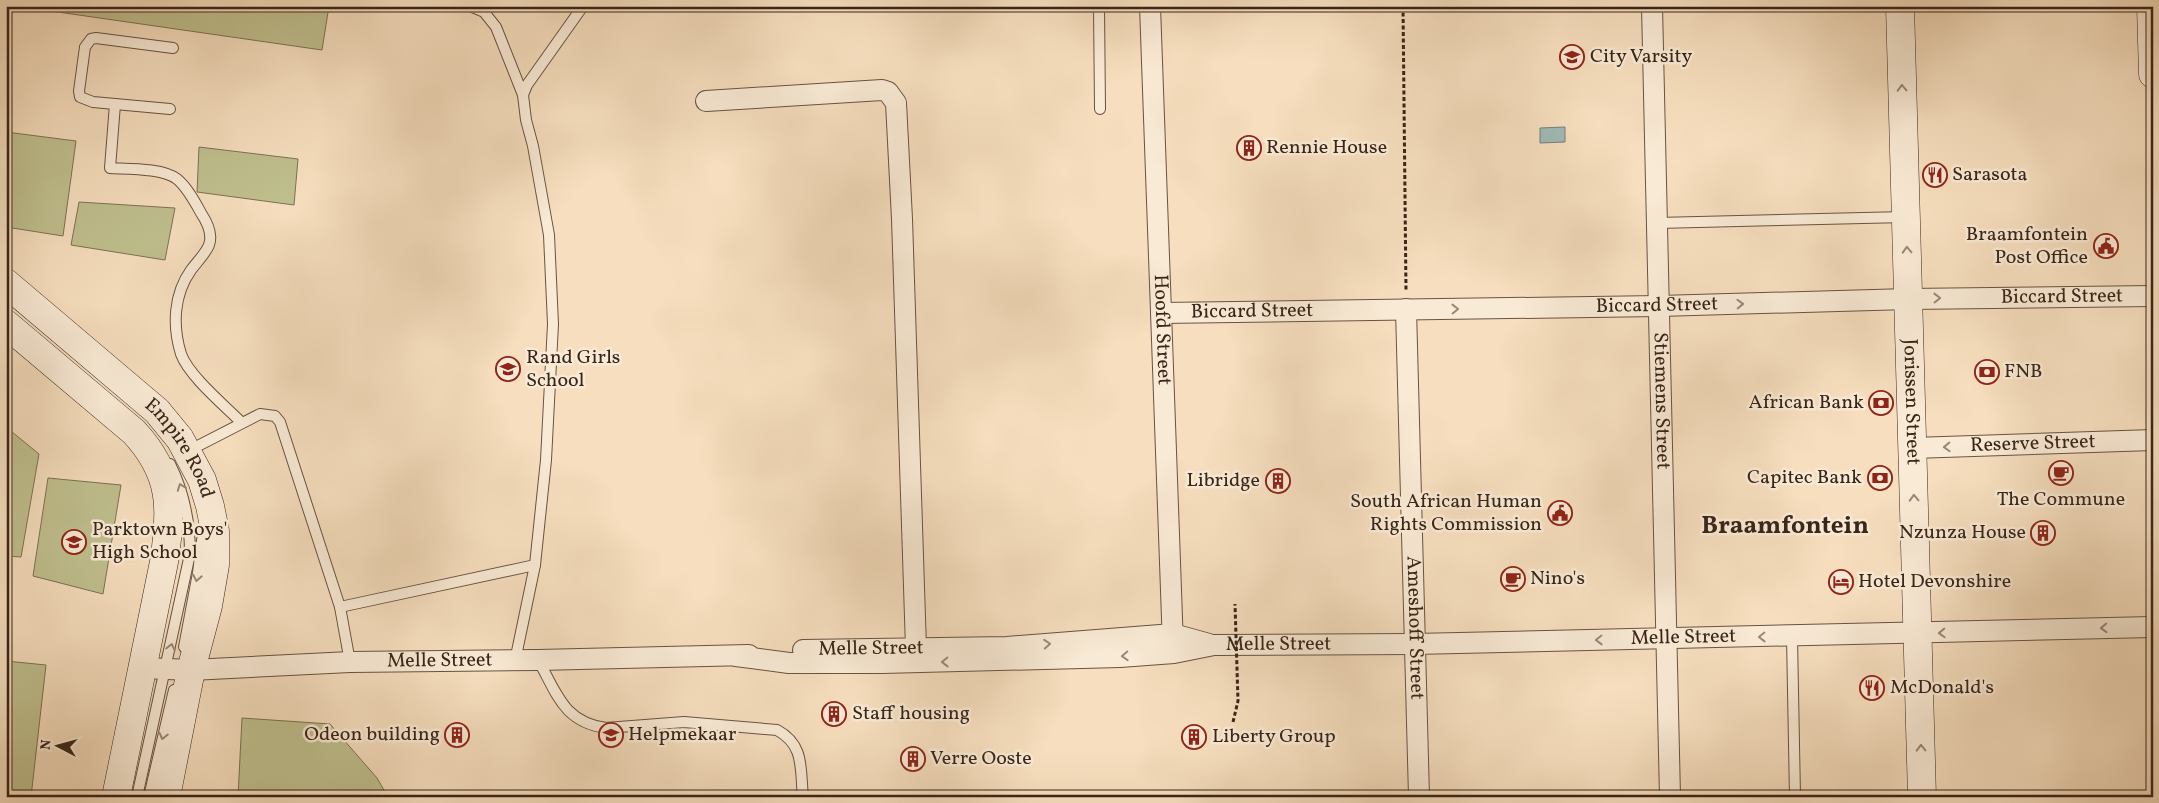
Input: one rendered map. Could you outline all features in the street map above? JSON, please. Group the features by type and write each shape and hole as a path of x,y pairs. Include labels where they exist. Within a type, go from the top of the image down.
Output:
{"main road":[{"name":"Jorissen Street","path":"1900,6 1922,797"},
{"path":"2151,6 2153,74"},
{"name":"Empire Road","path":"6,283 156,411 180,439 177,453 202,480 210,506 215,531 216,565 208,606 170,669 116,797"},
{"name":"Empire Road","path":"6,324 134,432 146,445 163,476 168,498 170,524 164,562 170,669 166,797"}],"street":[{"name":"Hoofd Street","path":"1150,6 1173,644"},
{"name":"Stiemens Street","path":"1652,6 1670,797"},
{"path":"706,101 882,90 888,92 896,103 902,219 916,648"},
{"name":"Biccard Street","path":"1161,313 1658,306 1908,299 2153,296"},
{"name":"Ameshoff Street","path":"1406,309 1419,797"},
{"name":"Reserve Street","path":"1912,448 2153,440"},
{"name":"Melle Street","path":"170,669 350,662 514,661 736,656 792,650 1173,644 1414,644 1792,637 2153,627"},
{"name":"Melle Street","path":"736,656 789,663 882,663 1173,644"}],"lane":[{"path":"470,6 484,12 496,27 523,95 526,120 533,146 550,235 553,324 546,460 535,566 514,661"},
{"path":"523,95 527,85 582,6"},
{"path":"1099,6 1100,109"},
{"path":"170,109 93,102 80,97 79,90 87,42 96,38 173,48"},
{"path":"115,104 110,168 161,172 177,179 185,187 208,224 209,246 186,277 178,292 177,337 189,369 241,422"},
{"path":"1657,223 1906,217"},
{"path":"6,294 154,423 181,459 194,491"},
{"path":"102,391 140,423 157,443"},
{"path":"177,453 260,414 275,416 280,422 340,607 350,662"},
{"path":"137,797 170,669 198,573 202,532"},
{"path":"340,607 535,566"},
{"path":"1792,637 1795,797"},
{"path":"538,660 560,703 572,715 593,726 606,728 700,723 778,730 789,737 797,747 803,797"},
{"path":"149,797 170,669"}],"path":[{"path":"1403,6 1406,309"},
{"path":"1233,722 1238,701 1235,604"}],"green space":[{"path":"16,6 329,6 322,50"},
{"path":"6,132 76,141 63,236 6,227"},
{"path":"199,147 298,159 294,205 197,192"},
{"path":"79,202 175,208 165,260 71,245"},
{"path":"6,427 39,454 21,557 6,556"},
{"path":"48,478 121,485 103,594 33,576"},
{"path":"6,661 46,665 31,797 6,797"},
{"path":"242,718 330,724 377,778 388,797 238,797"}],"water":[{"path":"1565,127 1565,142 1540,143 1540,128"}],"place":[{"name":"City Varsity","path":"1572,57"},
{"name":"Rennie House","path":"1249,148"},
{"name":"Sarasota","path":"1935,175"},
{"name":"Braamfontein Post Office","path":"2106,246"},
{"name":"Rand Girls School","path":"508,369"},
{"name":"FNB","path":"1987,372"},
{"name":"African Bank","path":"1881,403"},
{"name":"The Commune","path":"2061,473"},
{"name":"Capitec Bank","path":"1880,478"},
{"name":"Libridge","path":"1278,481"},
{"name":"South African Human Rights Commission","path":"1560,513"},
{"name":"Nzunza House","path":"2043,533"},
{"name":"Parktown Boys' High School","path":"74,542"},
{"name":"Nino's","path":"1513,579"},
{"name":"Hotel Devonshire","path":"1841,582"},
{"name":"McDonald's","path":"1872,688"},
{"name":"Staff housing","path":"834,714"},
{"name":"Odeon building","path":"457,735"},
{"name":"Helpmekaar","path":"611,735"},
{"name":"Liberty Group","path":"1194,737"},
{"name":"Verre Ooste","path":"913,759"}],"district":[{"name":"Braamfontein","path":"1785,526"}]}
